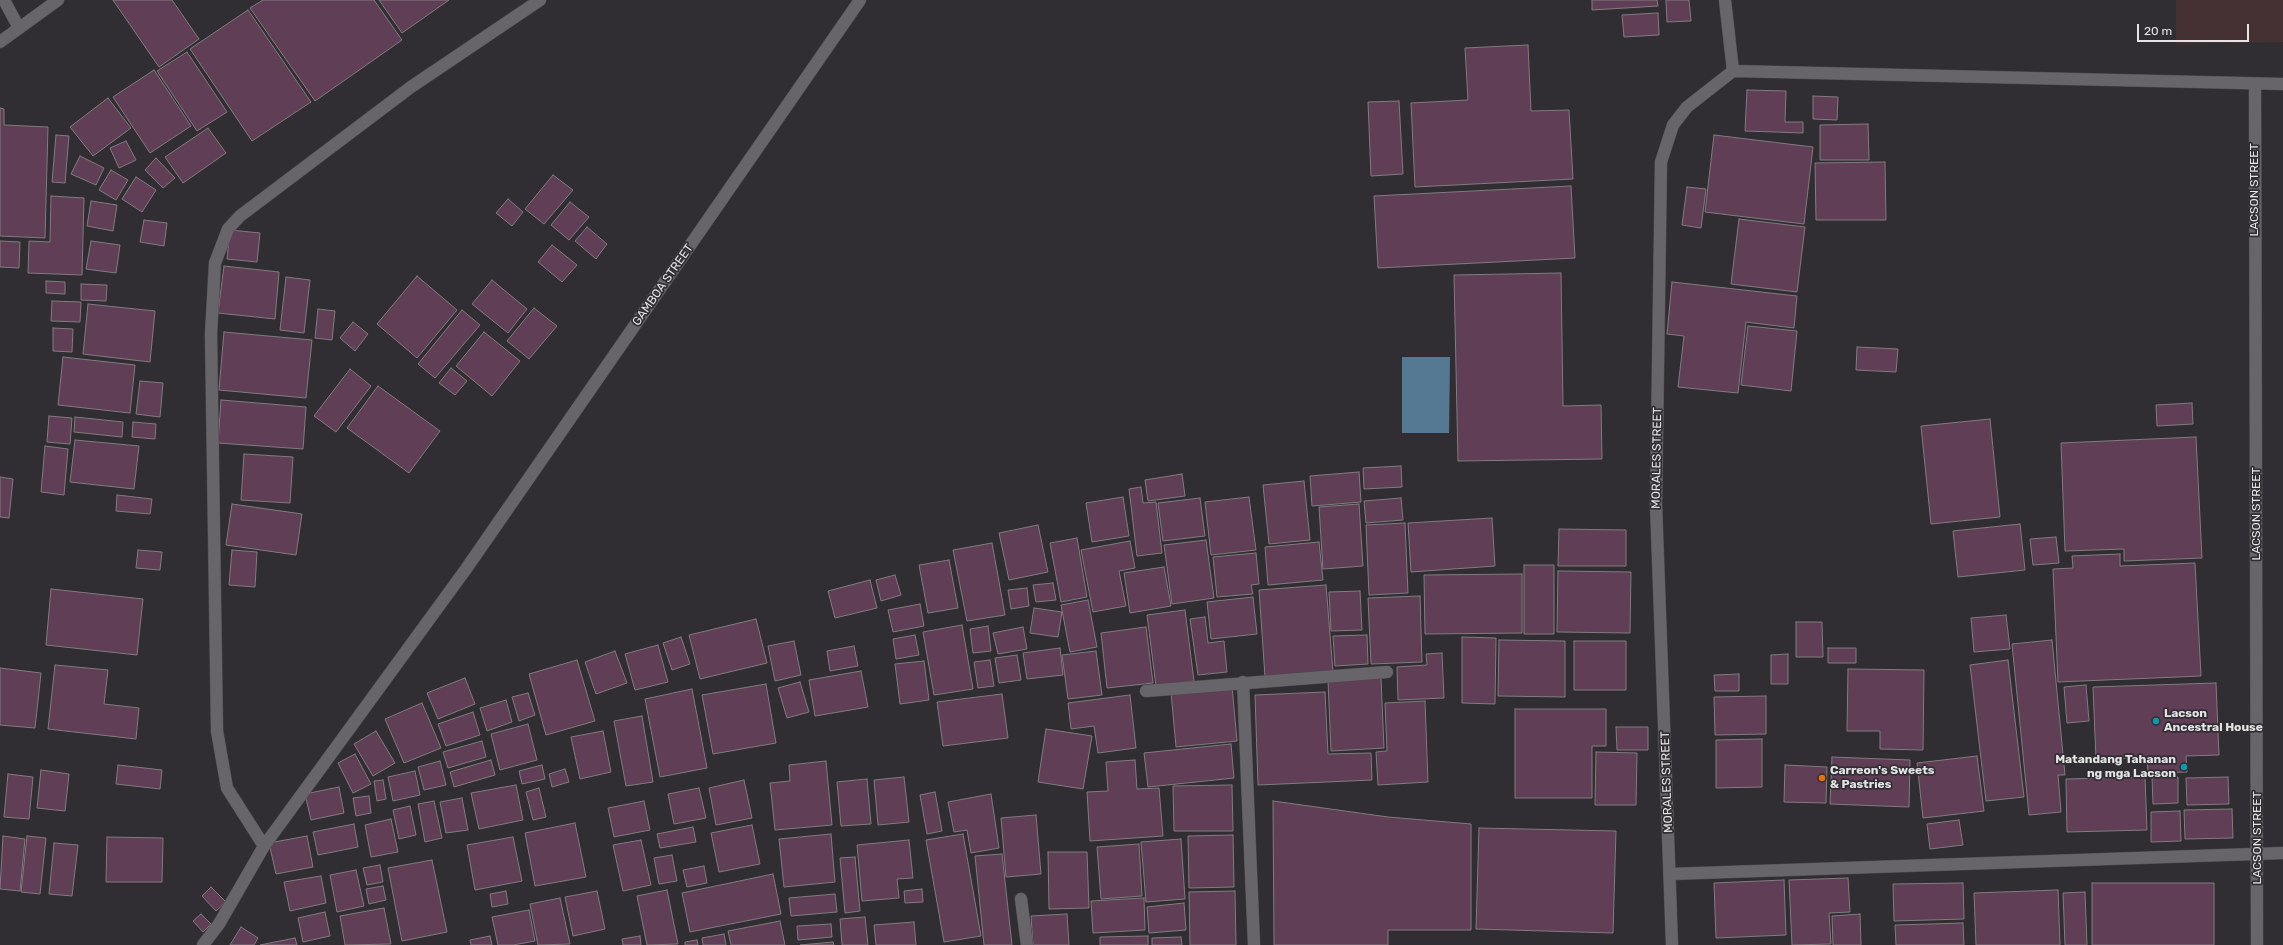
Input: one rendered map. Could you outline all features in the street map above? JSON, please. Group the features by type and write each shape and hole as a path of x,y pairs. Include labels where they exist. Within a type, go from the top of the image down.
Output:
{"street":[{"path":"4,0 19,28"},
{"path":"0,42 58,0"},
{"path":"264,846 228,788 217,731 211,334 215,263 228,229 240,216 412,87 540,0"},
{"name":"GAMBOA STREET","path":"203,945 219,924 264,846 466,569 860,0"},
{"path":"1726,0 1733,72 2283,84"},
{"name":"MORALES STREET","path":"1672,945 1656,504 1661,162 1674,126 1687,107 1733,72"},
{"name":"LACSON STREET","path":"2255,84 2258,853 2257,945"},
{"path":"1146,692 1243,682 1387,672"},
{"path":"1243,682 1254,945"},
{"path":"1670,874 2283,853"},
{"path":"1021,899 1027,945"}],"shaded area":[{"path":"2176,0 2283,0 2283,42 2176,44"}],"water":[{"path":"1402,357 1450,357 1449,433 1402,433"}],"building":[{"path":"113,0 172,0 199,39 159,67"},
{"path":"263,0 374,0 402,40 315,101 250,8"},
{"path":"379,0 449,0 402,33"},
{"path":"1592,0 1657,0 1658,6 1592,10"},
{"path":"1666,0 1689,0 1691,21 1667,22"},
{"path":"248,10 311,102 252,141 190,49"},
{"path":"1658,13 1659,35 1624,37 1622,15"},
{"path":"1528,45 1531,111 1569,110 1573,179 1415,187 1411,103 1468,100 1465,48"},
{"path":"187,52 227,112 197,131 157,71"},
{"path":"154,70 191,126 150,153 113,97"},
{"path":"1747,90 1786,91 1785,122 1803,122 1803,133 1745,131"},
{"path":"1813,96 1838,97 1837,120 1813,119"},
{"path":"108,98 131,128 93,156 70,127"},
{"path":"1399,101 1403,174 1371,176 1368,102"},
{"path":"0,108 4,109 4,125 48,127 45,238 0,236"},
{"path":"1868,124 1869,160 1820,160 1820,125"},
{"path":"208,128 226,153 183,183 165,157"},
{"path":"56,135 69,136 65,183 52,182"},
{"path":"1714,135 1813,147 1804,224 1705,212"},
{"path":"126,141 136,160 119,168 110,148"},
{"path":"80,156 104,168 96,185 71,174"},
{"path":"156,158 175,178 163,188 145,170"},
{"path":"1885,162 1886,220 1816,220 1815,163"},
{"path":"111,170 128,180 116,200 99,190"},
{"path":"553,175 573,190 544,224 525,209"},
{"path":"136,177 156,190 142,212 122,199"},
{"path":"1571,186 1575,258 1378,268 1374,196"},
{"path":"1687,187 1706,189 1701,228 1682,225"},
{"path":"51,196 84,198 82,275 28,273 29,241 50,242"},
{"path":"508,199 523,212 512,226 496,213"},
{"path":"91,201 117,205 113,231 87,226"},
{"path":"570,202 589,217 569,240 551,225"},
{"path":"1739,219 1805,227 1797,292 1731,284"},
{"path":"144,220 167,223 164,246 140,242"},
{"path":"587,227 607,244 596,259 575,241"},
{"path":"230,230 260,233 257,262 227,259"},
{"path":"0,241 20,242 19,268 0,267"},
{"path":"91,241 120,245 116,273 86,269"},
{"path":"552,245 577,265 562,282 538,262"},
{"path":"224,266 279,272 275,319 218,313"},
{"path":"1561,273 1563,406 1601,405 1602,459 1458,461 1454,275"},
{"path":"417,276 457,310 417,358 377,324"},
{"path":"286,277 310,280 304,333 280,330"},
{"path":"492,280 527,309 508,333 472,304"},
{"path":"46,281 65,282 65,294 46,293"},
{"path":"1672,282 1797,296 1794,328 1746,322 1738,393 1678,387 1684,336 1667,334"},
{"path":"81,284 107,285 106,301 81,300"},
{"path":"52,301 81,302 80,322 51,321"},
{"path":"88,304 155,311 150,362 83,354"},
{"path":"534,308 557,326 529,359 507,341"},
{"path":"318,309 335,311 332,340 315,338"},
{"path":"462,310 480,325 435,378 418,364"},
{"path":"353,322 368,334 355,351 340,338"},
{"path":"1748,326 1797,331 1791,391 1741,385"},
{"path":"53,328 73,329 72,352 53,351"},
{"path":"224,332 312,340 306,398 219,390"},
{"path":"484,332 520,361 492,396 456,366"},
{"path":"1857,347 1898,349 1896,372 1856,370"},
{"path":"63,357 135,365 130,413 58,405"},
{"path":"451,368 467,381 455,395 439,383"},
{"path":"350,369 371,386 336,432 314,416"},
{"path":"140,381 163,383 160,417 136,414"},
{"path":"378,386 440,431 409,473 347,428"},
{"path":"221,400 306,407 303,449 218,443"},
{"path":"2192,403 2193,424 2157,426 2156,405"},
{"path":"49,416 72,418 70,444 47,442"},
{"path":"75,417 123,422 122,437 74,432"},
{"path":"1990,419 2000,517 1931,524 1921,426"},
{"path":"133,422 156,424 155,439 132,437"},
{"path":"2196,437 2202,558 2124,561 2124,549 2065,551 2061,443"},
{"path":"75,440 139,446 134,489 70,482"},
{"path":"45,446 68,449 64,495 41,492"},
{"path":"244,454 293,457 290,503 241,500"},
{"path":"1401,466 1402,487 1364,489 1363,468"},
{"path":"1359,472 1361,502 1312,506 1310,476"},
{"path":"1182,474 1185,496 1148,501 1145,480"},
{"path":"0,477 13,479 9,518 0,517"},
{"path":"1304,481 1310,540 1269,544 1263,485"},
{"path":"1141,487 1143,503 1156,502 1162,553 1137,556 1129,489"},
{"path":"117,495 152,499 150,514 116,511"},
{"path":"1123,497 1129,536 1092,542 1086,503"},
{"path":"1249,497 1256,550 1211,555 1205,502"},
{"path":"1200,498 1205,536 1163,541 1158,503"},
{"path":"1401,498 1403,520 1366,523 1364,501"},
{"path":"232,504 302,514 296,555 226,545"},
{"path":"1359,504 1363,566 1323,569 1319,507"},
{"path":"1492,518 1495,566 1411,572 1408,523"},
{"path":"1405,523 1408,593 1369,595 1366,525"},
{"path":"2020,524 2025,570 1958,577 1953,531"},
{"path":"1038,525 1048,572 1009,580 999,533"},
{"path":"1559,529 1626,530 1626,566 1558,566"},
{"path":"2056,537 2059,563 2033,565 2030,539"},
{"path":"1077,538 1087,597 1061,602 1050,543"},
{"path":"1206,540 1214,598 1172,604 1164,545"},
{"path":"1130,541 1135,568 1119,571 1126,606 1093,612 1081,550"},
{"path":"1319,542 1323,580 1268,585 1265,547"},
{"path":"992,543 1005,615 967,621 953,550"},
{"path":"138,550 162,552 160,570 136,568"},
{"path":"232,550 257,552 255,587 229,585"},
{"path":"1256,553 1259,584 1251,585 1253,594 1217,597 1213,557"},
{"path":"2120,554 2120,566 2195,563 2201,676 2058,682 2053,569 2073,568 2072,556"},
{"path":"949,560 958,608 928,613 919,565"},
{"path":"1524,565 1554,565 1554,634 1524,634"},
{"path":"1164,567 1171,606 1130,613 1124,573"},
{"path":"1558,571 1631,572 1630,633 1557,632"},
{"path":"1522,574 1522,633 1425,634 1424,575"},
{"path":"895,575 901,595 881,601 876,580"},
{"path":"870,580 877,608 835,618 828,591"},
{"path":"1053,583 1056,600 1036,602 1033,585"},
{"path":"1326,585 1333,672 1265,677 1259,590"},
{"path":"1027,588 1029,606 1011,609 1008,590"},
{"path":"51,589 143,599 137,655 46,645"},
{"path":"1360,591 1362,630 1331,631 1329,592"},
{"path":"1420,596 1422,662 1371,664 1368,598"},
{"path":"1253,597 1257,634 1211,639 1207,602"},
{"path":"1088,600 1097,647 1070,652 1061,605"},
{"path":"920,604 924,626 893,632 888,610"},
{"path":"1034,608 1062,612 1058,637 1030,633"},
{"path":"1185,610 1194,681 1156,686 1147,615"},
{"path":"2006,615 2010,649 1974,652 1971,618"},
{"path":"1205,617 1208,643 1224,641 1227,672 1198,675 1190,619"},
{"path":"756,619 767,663 700,679 689,635"},
{"path":"1796,622 1822,622 1823,657 1796,657"},
{"path":"962,625 973,689 934,695 923,632"},
{"path":"988,626 991,651 973,653 970,629"},
{"path":"1023,627 1027,649 998,654 993,633"},
{"path":"1146,627 1153,683 1107,688 1101,633"},
{"path":"915,635 919,655 896,659 893,639"},
{"path":"1367,635 1368,664 1335,666 1333,636"},
{"path":"681,637 690,664 672,670 663,643"},
{"path":"1462,637 1496,638 1495,704 1462,703"},
{"path":"1499,640 1565,641 1565,697 1498,696"},
{"path":"2052,640 2065,775 2058,775 2061,812 2029,815 2012,644"},
{"path":"794,641 801,675 775,681 768,646"},
{"path":"1574,641 1626,641 1626,690 1574,690"},
{"path":"658,645 668,682 635,690 625,654"},
{"path":"854,646 858,666 830,671 827,651"},
{"path":"1060,648 1063,675 1027,679 1023,653"},
{"path":"1828,648 1856,648 1856,663 1828,663"},
{"path":"615,651 627,683 596,694 585,662"},
{"path":"1096,651 1102,695 1068,699 1062,655"},
{"path":"1442,653 1444,698 1398,700 1397,667 1427,665 1426,654"},
{"path":"1788,654 1788,684 1771,684 1771,655"},
{"path":"1017,655 1021,680 999,683 995,658"},
{"path":"577,660 595,721 546,735 529,674"},
{"path":"990,660 994,686 978,688 974,662"},
{"path":"2008,660 2024,797 1986,801 1970,665"},
{"path":"924,661 929,700 900,704 895,664"},
{"path":"55,665 108,670 104,704 139,708 136,739 48,729"},
{"path":"0,668 41,673 35,728 0,725"},
{"path":"1848,669 1924,670 1923,750 1880,749 1880,731 1847,731"},
{"path":"861,671 868,707 815,716 809,680"},
{"path":"1739,674 1739,691 1715,691 1714,675"},
{"path":"465,678 475,704 438,719 427,693"},
{"path":"1381,678 1384,748 1331,751 1328,680"},
{"path":"800,682 809,712 787,718 778,688"},
{"name":"Lacson Ancestral House","path":"2216,683 2219,755 2186,756 2187,772 2148,773 2147,758 2096,759 2093,687"},
{"path":"766,684 776,743 713,754 702,695"},
{"path":"2086,685 2089,721 2067,723 2064,687"},
{"path":"1232,686 1237,741 1176,747 1171,692"},
{"path":"692,689 707,768 660,777 645,699"},
{"path":"1325,692 1328,754 1371,753 1372,780 1258,785 1255,695"},
{"path":"528,693 535,715 519,721 512,697"},
{"path":"1002,694 1008,738 943,746 937,702"},
{"path":"1130,695 1136,748 1098,753 1094,726 1071,729 1068,703"},
{"path":"1766,696 1766,734 1715,735 1714,697"},
{"path":"506,700 512,722 487,731 480,708"},
{"path":"1425,701 1428,782 1378,785 1376,752 1387,751 1385,703"},
{"path":"422,703 441,748 404,763 385,719"},
{"path":"1515,709 1606,709 1606,746 1592,746 1592,798 1515,798"},
{"path":"473,712 480,735 446,746 438,724"},
{"path":"642,716 653,782 626,786 614,721"},
{"path":"528,724 537,760 500,770 491,734"},
{"path":"1616,727 1648,727 1648,750 1617,750"},
{"path":"1046,729 1092,736 1083,789 1038,782"},
{"path":"376,731 395,763 373,776 354,744"},
{"path":"603,731 611,772 580,779 571,737"},
{"path":"1762,739 1762,787 1716,788 1716,740"},
{"path":"482,741 486,757 448,768 443,752"},
{"path":"1231,744 1234,778 1148,787 1144,753"},
{"path":"1596,752 1637,753 1636,805 1595,805"},
{"path":"355,754 371,784 353,793 338,763"},
{"path":"1977,756 1984,811 1923,818 1917,763"},
{"path":"1832,757 1910,760 1909,807 1830,804"},
{"path":"491,760 495,775 454,787 450,772"},
{"path":"1135,760 1137,789 1159,788 1163,836 1090,841 1087,792 1108,791 1106,762"},
{"path":"440,761 446,785 424,790 418,767"},
{"path":"826,761 832,825 775,830 770,783 790,781 789,765"},
{"path":"118,765 162,770 160,789 116,784"},
{"path":"542,765 545,779 522,784 519,771"},
{"path":"1785,765 1827,767 1826,803 1784,802"},
{"path":"565,769 569,782 552,787 549,774"},
{"path":"41,770 69,774 65,811 37,808"},
{"path":"415,771 420,795 393,801 388,777"},
{"path":"8,774 33,777 29,819 4,817"},
{"path":"904,777 909,822 878,825 874,780"},
{"path":"2145,777 2147,830 2067,832 2066,779"},
{"path":"2152,777 2178,777 2178,803 2153,804"},
{"path":"2228,777 2229,804 2187,805 2186,778"},
{"path":"867,779 871,824 841,826 837,782"},
{"path":"383,780 386,799 377,801 374,781"},
{"path":"744,780 752,818 716,825 709,788"},
{"path":"516,785 523,820 479,829 471,793"},
{"path":"1232,785 1233,831 1174,831 1173,786"},
{"path":"339,787 344,813 311,820 305,794"},
{"path":"539,788 546,817 533,820 526,792"},
{"path":"699,788 706,818 674,824 668,794"},
{"path":"935,792 942,831 927,834 920,795"},
{"path":"991,794 999,848 971,853 967,830 954,832 948,802"},
{"path":"369,796 371,813 356,816 353,798"},
{"path":"462,798 468,830 446,833 440,802"},
{"path":"434,801 442,838 425,842 418,804"},
{"path":"644,801 650,830 614,837 608,808"},
{"path":"1273,801 1388,817 1471,824 1471,930 1388,930 1388,945 1274,945"},
{"path":"410,806 416,835 399,839 393,810"},
{"path":"2232,809 2233,838 2185,839 2184,810"},
{"path":"2180,811 2181,841 2151,842 2151,812"},
{"path":"1036,815 1041,874 1006,877 1001,818"},
{"path":"391,819 398,852 371,857 365,825"},
{"path":"1959,820 1963,845 1930,849 1927,824"},
{"path":"575,823 586,877 535,886 525,833"},
{"path":"354,824 358,847 318,855 313,832"},
{"path":"752,825 760,864 719,872 711,833"},
{"path":"693,827 696,842 660,848 657,834"},
{"path":"1479,828 1616,831 1613,933 1476,929"},
{"path":"831,834 835,882 784,887 779,839"},
{"path":"963,834 981,936 944,942 926,840"},
{"path":"1233,835 1234,887 1189,888 1188,836"},
{"path":"3,836 25,839 20,891 0,889"},
{"path":"27,836 46,838 40,894 21,892"},
{"path":"307,836 313,867 276,874 269,843"},
{"path":"107,837 163,838 162,882 106,882"},
{"path":"513,837 522,881 475,890 467,845"},
{"path":"1181,839 1185,899 1146,902 1141,842"},
{"path":"641,840 651,885 623,891 613,845"},
{"path":"909,840 913,878 897,879 899,898 862,901 857,845"},
{"path":"54,843 78,845 72,896 49,894"},
{"path":"1139,844 1142,896 1101,899 1097,847"},
{"path":"1048,852 1087,852 1089,908 1049,909"},
{"path":"1002,854 1012,945 984,945 975,856"},
{"path":"672,855 677,881 659,884 654,858"},
{"path":"855,857 860,911 845,913 840,858"},
{"path":"432,860 447,932 402,941 388,868"},
{"path":"380,865 383,882 367,885 363,868"},
{"path":"704,866 707,883 687,887 683,870"},
{"path":"356,870 364,906 337,912 330,875"},
{"path":"773,874 781,914 690,932 682,893"},
{"path":"321,876 326,903 290,911 284,882"},
{"path":"1848,878 1850,912 1829,913 1831,944 1792,945 1789,880"},
{"path":"1784,880 1786,935 1716,938 1714,883"},
{"path":"1963,883 1964,919 1894,921 1893,884"},
{"path":"2092,883 2214,883 2214,945 2092,945"},
{"path":"383,886 386,900 369,904 366,889"},
{"path":"211,887 226,902 216,911 202,896"},
{"path":"922,889 923,902 905,903 904,891"},
{"path":"667,890 678,944 647,945 637,896"},
{"path":"2058,890 2060,945 1976,945 1974,893"},
{"path":"506,891 508,904 492,907 490,894"},
{"path":"597,891 605,929 573,936 565,897"},
{"path":"1235,891 1236,945 1190,945 1189,892"},
{"path":"2085,892 2087,945 2065,945 2063,893"},
{"path":"835,894 837,912 791,916 789,898"},
{"path":"560,898 570,944 538,945 530,904"},
{"path":"1144,898 1145,930 1093,933 1091,901"},
{"path":"1184,903 1186,930 1149,933 1147,907"},
{"path":"384,908 391,944 345,945 340,916"},
{"path":"529,910 535,941 513,945 498,945 492,917"},
{"path":"325,912 330,936 303,942 298,918"},
{"path":"201,914 211,924 203,932 193,921"},
{"path":"1067,914 1069,945 1033,945 1031,916"},
{"path":"1860,914 1861,945 1833,945 1832,916"},
{"path":"865,917 868,945 842,945 840,919"},
{"path":"780,921 785,945 731,945 728,931"},
{"path":"914,922 916,945 876,945 874,925"},
{"path":"1963,923 1964,945 1896,945 1895,925"},
{"path":"831,924 832,937 798,940 797,926"},
{"path":"241,927 258,938 254,945 230,945"},
{"path":"724,934 726,945 703,945 702,938"},
{"path":"490,936 492,945 471,945 470,940"},
{"path":"640,936 641,945 623,945 622,939"},
{"path":"1148,936 1148,945 1100,945 1100,937"},
{"path":"1181,937 1182,945 1152,945 1152,938"},
{"path":"295,938 297,945 260,945"},
{"path":"697,940 698,945 685,945 685,942"},
{"path":"833,942 834,945 800,945"}],"place":[{"name":"Lacson Ancestral House","path":"2156,721"},
{"name":"Matandang Tahanan ng mga Lacson","path":"2184,767"},
{"name":"Carreon's Sweets & Pastries","path":"1822,778"}]}
